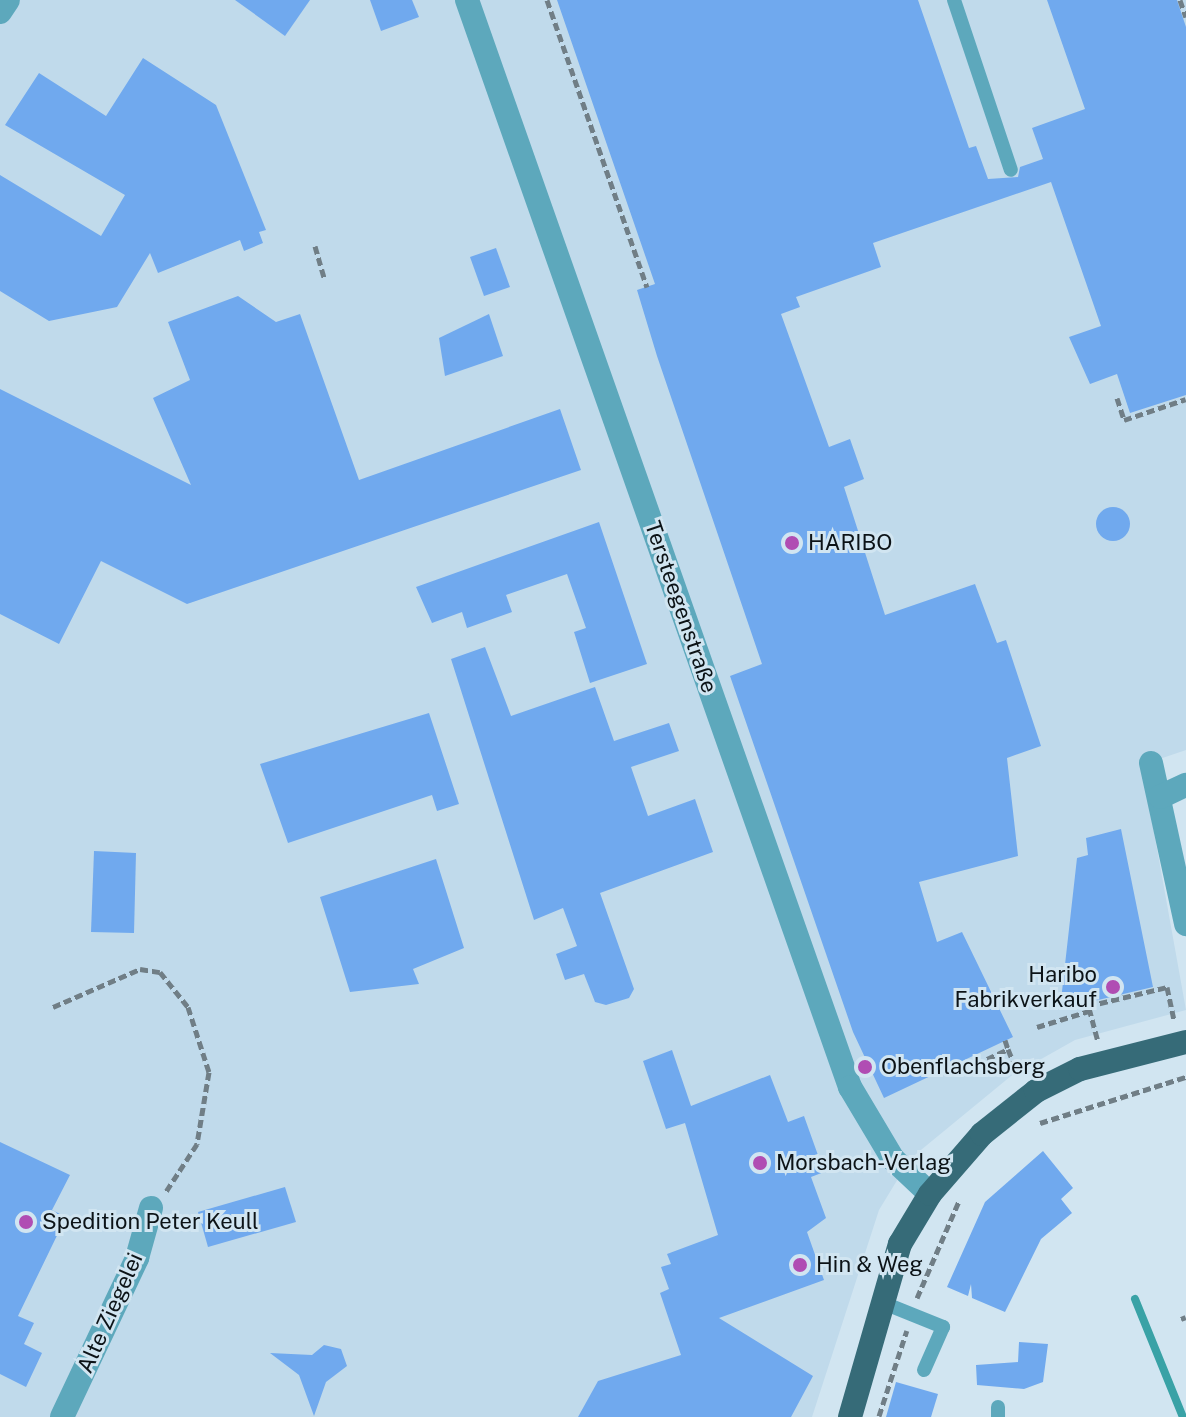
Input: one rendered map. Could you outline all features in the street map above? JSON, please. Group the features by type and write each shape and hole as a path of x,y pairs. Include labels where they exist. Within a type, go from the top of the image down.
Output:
{"main road":[{"path":"850,1417 900,1244 930,1194 982,1134 1036,1091 1102,1061 1186,1042"}],"street":[{"path":"0,12 8,0"},
{"name":"Tersteegenstraße","path":"467,0 850,1087 893,1159 930,1194"},
{"path":"1151,763 1186,924"},
{"path":"1160,797 1186,785"},
{"name":"Alte Ziegelei","path":"62,1417 137,1258 151,1208"}],"lane":[{"path":"954,0 1011,170"},
{"path":"881,1302 943,1327 924,1370"}],"path":[{"path":"547,0 647,287"},
{"path":"1180,0 1186,17"},
{"path":"315,246 325,280"},
{"path":"1117,398 1124,420 1186,399"},
{"path":"53,1007 140,969 160,972 188,1007 209,1072 197,1144 151,1208"},
{"path":"1037,1027 1088,1007 1167,987"},
{"path":"1088,1007 1099,1044"},
{"path":"1005,1040 1020,1078 1030,1073"},
{"path":"987,1059 1008,1049"},
{"path":"1031,1129 1078,1105 1186,1077"},
{"path":"879,1417 913,1313 965,1190"}],"shaded area":[{"path":"0,0 1186,0 1186,750 1142,765 1186,1010 1075,1040 1011,1076 910,1159 879,1210 812,1417 0,1417"}],"building":[{"path":"235,0 310,0 285,36"},
{"path":"370,0 412,0 419,17 381,31"},
{"name":"HARIBO","path":"557,0 918,0 969,148 976,146 988,179 1018,177 1020,167 1043,159 1032,128 1085,109 1047,0 1177,0 1186,27 1186,395 1130,413 1117,374 1090,384 1069,337 1101,326 1051,182 873,243 881,267 796,297 800,307 781,314 829,447 850,439 864,479 844,487 885,615 975,584 997,643 1006,640 1041,746 1007,758 1018,856 919,882 937,942 962,932 1013,1037 884,1098 853,1032 730,676 762,664 637,290 655,284"},
{"path":"143,58 216,105 266,230 259,232 263,243 244,251 240,240 158,273 150,253 117,307 49,321 0,291 0,175 101,236 125,195 5,125 39,73 106,116"},
{"path":"496,248 510,287 484,296 470,257"},
{"path":"238,296 276,322 300,314 359,480 560,409 581,470 187,604 101,561 59,644 0,614 0,389 191,485 153,398 190,380 168,322"},
{"path":"489,314 503,356 445,376 439,338"},
{"path":"1113,507 1125,512 1130,524 1125,536 1113,541 1101,536 1096,524 1101,512"},
{"path":"599,522 647,664 590,683 574,632 586,628 567,574 506,595 512,612 467,628 462,612 432,623 416,587"},
{"path":"485,647 511,716 595,687 614,741 669,723 679,751 631,767 648,816 695,799 713,852 600,893 634,989 629,998 606,1005 595,1002 584,974 565,980 556,954 577,946 563,908 534,920 451,659"},
{"path":"429,713 459,804 437,811 432,795 288,843 260,764"},
{"path":"1121,829 1153,987 1060,1009 1077,858 1088,855 1086,838"},
{"path":"94,851 136,853 134,933 91,932"},
{"path":"436,859 464,948 413,969 419,984 350,992 320,897"},
{"path":"672,1050 691,1106 770,1075 788,1122 804,1116 824,1172 811,1177 826,1218 807,1232 824,1280 719,1318 813,1376 791,1417 578,1417 598,1381 681,1355 660,1293 669,1289 661,1267 671,1264 667,1254 718,1235 685,1123 666,1129 643,1061"},
{"path":"0,1142 70,1175 52,1210 66,1217 18,1316 34,1323 24,1344 42,1353 26,1387 0,1374"},
{"path":"1043,1151 1073,1188 1061,1199 1072,1213 1041,1239 1005,1312 972,1298 971,1284 968,1296 947,1287 985,1202"},
{"path":"285,1187 296,1222 208,1247 198,1212"},
{"path":"1019,1342 1048,1344 1043,1382 1024,1389 977,1385 976,1365 1018,1362"},
{"path":"324,1345 341,1349 347,1366 326,1382 314,1416 299,1375 270,1353 312,1355"},
{"path":"896,1382 938,1394 931,1417 886,1417"}],"waterway":[{"path":"1135,1299 1183,1417"}],"place":[{"name":"HARIBO","path":"792,543"},
{"name":"Haribo Fabrikverkauf","path":"1113,987"},
{"name":"Obenflachsberg","path":"865,1067"},
{"name":"Morsbach-Verlag","path":"760,1163"},
{"name":"Spedition Peter Keull","path":"26,1222"},
{"name":"Hin & Weg","path":"800,1265"}]}
